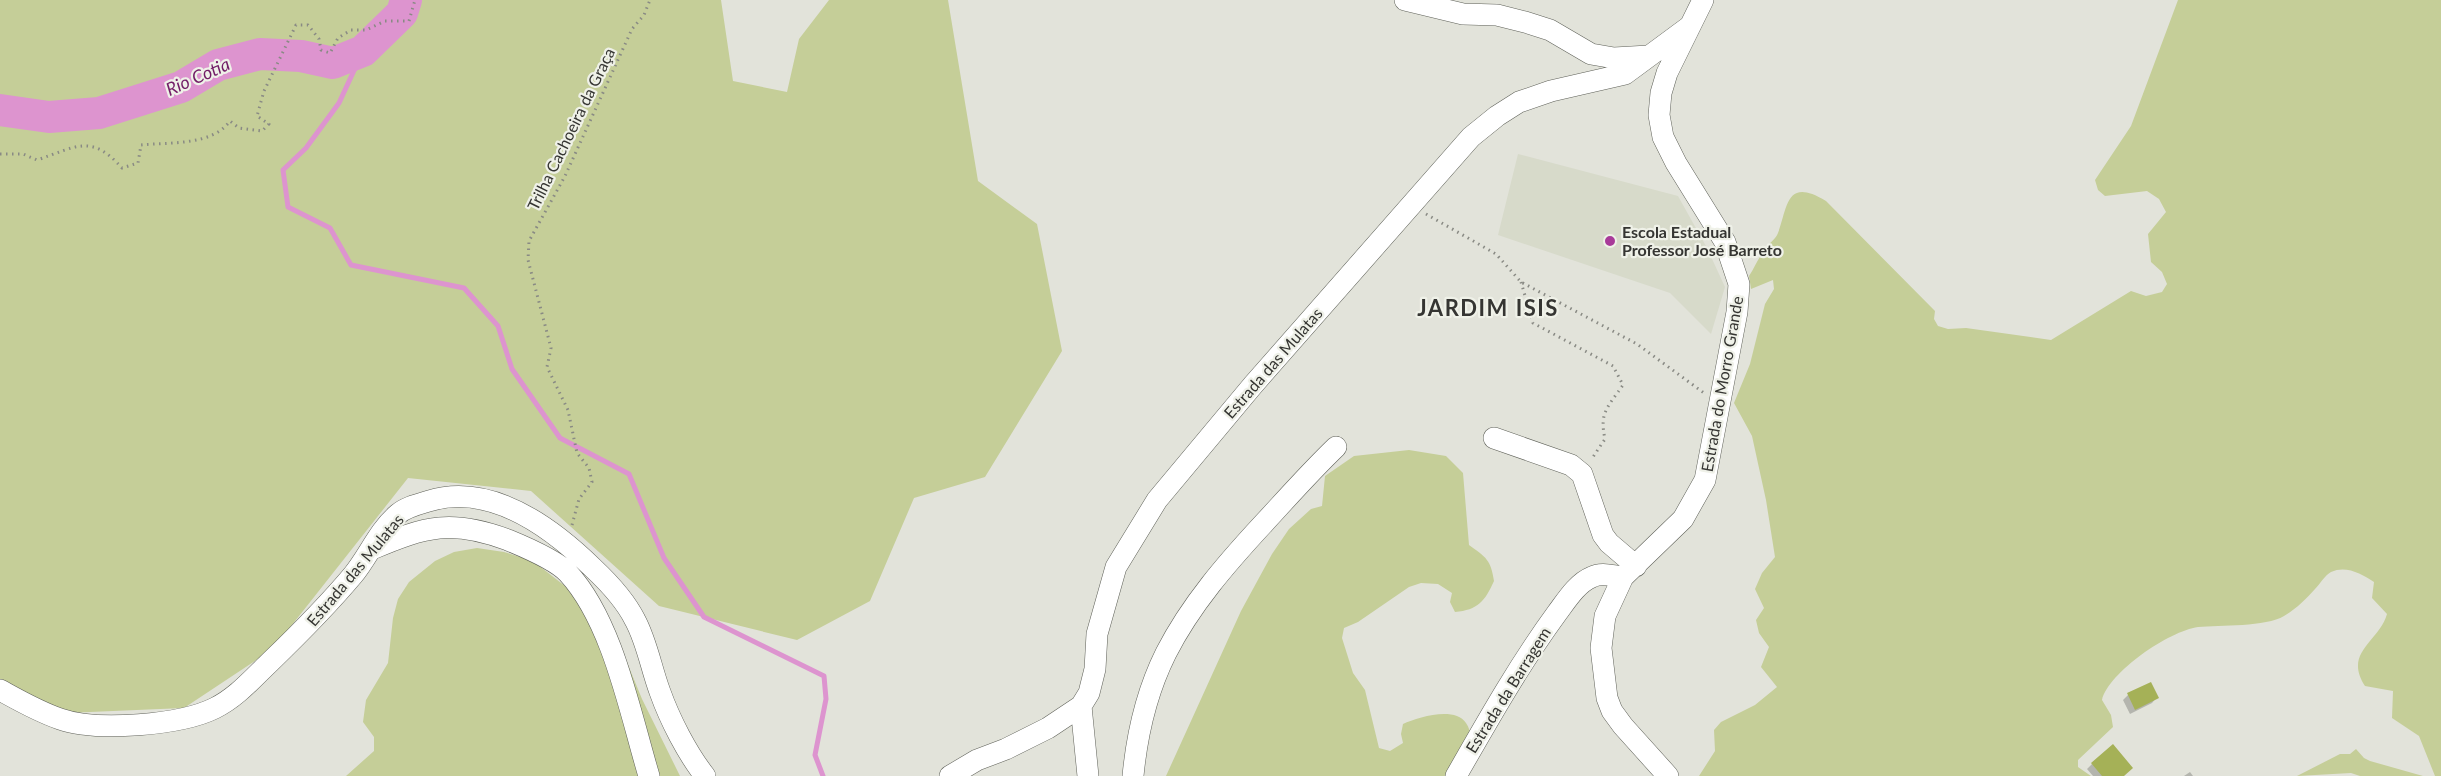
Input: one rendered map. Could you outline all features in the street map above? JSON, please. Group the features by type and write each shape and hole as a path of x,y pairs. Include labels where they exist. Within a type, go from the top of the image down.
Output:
{"street":[{"path":"1405,0 1463,14 1497,15 1525,22 1550,30 1591,54 1614,58 1648,56"},
{"name":"Estrada do Morro Grande","path":"1668,776 1612,711 1607,698 1601,648 1605,616 1630,571 1683,519 1705,480 1737,312 1739,284 1725,242 1676,163 1664,137 1659,115 1660,93 1667,73 1703,0"},
{"name":"Estrada das Mulatas","path":"1081,706 1089,693 1095,669 1097,634 1116,567 1157,500 1253,385 1445,165 1472,137 1497,116 1520,102 1551,91 1625,74 1690,26"},
{"path":"1494,438 1571,465 1582,474 1604,535 1630,571"},
{"path":"1133,776 1136,742 1145,708 1166,654 1199,599 1254,533 1336,447"},
{"name":"Estrada das Mulatas","path":"0,690 37,711 63,720 90,724 121,725 199,715 233,697 308,626 354,574 398,514 417,504 444,496 483,501 516,510 564,540 623,600 636,621 660,694 705,776"},
{"path":"372,549 412,532 450,526 482,530 524,546 566,571 589,600 617,666 649,776"},
{"name":"Estrada da Barragem","path":"1456,776 1516,672 1568,598 1592,576 1630,571"},
{"path":"950,776 977,760 1006,749 1048,728 1081,706 1088,776"}],"path":[{"path":"0,154 23,154 37,160 84,144 108,152 122,168 138,164 141,145 185,141 212,135 223,131 230,121 239,128 262,131 269,123 257,116 264,90 296,25 308,25 319,39 321,50 330,53 338,38 351,30 366,30 385,21 409,21 415,0"},
{"name":"Trilha Cachoeira da Graça","path":"564,540 574,521 579,499 592,482 589,468 577,453 568,410 547,367 551,348 528,260 529,241 565,177 632,29 644,15 650,0"},
{"path":"1412,205 1496,254 1521,282 1637,344 1718,404"},
{"path":"1521,282 1533,323 1613,366 1623,386 1607,408 1601,421 1605,439 1582,474"}],"shaded area":[{"name":"Escola Estadual Professor José Barreto","path":"1518,154 1678,196 1707,248 1725,287 1711,334 1670,293 1498,235"}],"green space":[{"path":"0,0 721,0 733,81 787,92 799,39 829,0 948,0 978,181 1037,224 1062,351 985,477 914,498 870,601 797,640 659,606 531,491 408,478 273,649 184,708 66,713 0,679"},
{"path":"2178,0 2441,0 2441,776 2435,776 2419,736 2392,718 2393,691 2365,686 2359,674 2360,656 2383,624 2387,614 2372,598 2374,582 2359,573 2342,569 2329,573 2305,600 2276,620 2186,630 2142,654 2116,677 2102,700 2111,715 2113,727 2078,760 2078,767 2091,776 1699,776 1715,751 1714,730 1721,722 1755,705 1777,687 1761,667 1769,647 1759,633 1756,620 1764,608 1755,589 1762,573 1775,557 1766,500 1752,436 1734,403 1750,364 1765,304 1774,289 1773,280 1751,289 1749,276 1777,235 1791,198 1796,193 1803,192 1826,201 1935,311 1934,319 1938,326 1948,329 1966,328 2051,340 2131,291 2146,296 2162,292 2167,284 2162,272 2151,262 2148,234 2166,212 2159,199 2147,191 2105,196 2098,190 2095,180 2131,126"},
{"path":"1409,450 1446,456 1463,473 1469,545 1487,560 1494,581 1484,599 1475,607 1455,612 1450,602 1452,593 1438,584 1421,583 1409,587 1358,622 1344,628 1342,638 1353,673 1365,690 1379,748 1390,751 1403,743 1401,734 1403,724 1418,718 1445,714 1461,718 1466,723 1472,737 1446,776 1166,776 1241,611 1272,554 1289,529 1311,509 1322,506 1325,476 1354,456"},
{"path":"477,548 504,552 533,561 570,590 626,660 642,699 680,776 346,776 374,751 374,737 363,722 366,700 388,663 393,618 398,599 409,582 435,561 454,552"},
{"path":"2356,749 2370,761 2423,776 2360,776 2351,773 2297,776 2340,754 2350,754"}],"building":[{"path":"2151,682 2159,698 2135,710 2127,693"},
{"path":"2113,744 2133,768 2124,776 2102,776 2091,763"}],"waterway":[{"name":"Rio Cotia","path":"0,110 49,117 99,113 181,87 218,65 260,54 301,56 333,63 363,51 402,13 406,0"},
{"path":"363,51 339,103 306,148 283,170 288,207 330,228 351,265 464,288 498,326 512,369 560,438 629,474 664,558 704,617 824,676 826,699 815,755 823,776"}],"place":[{"name":"Escola Estadual Professor José Barreto","path":"1610,241"}],"district":[{"name":"JARDIM ISIS","path":"1488,308"}]}
